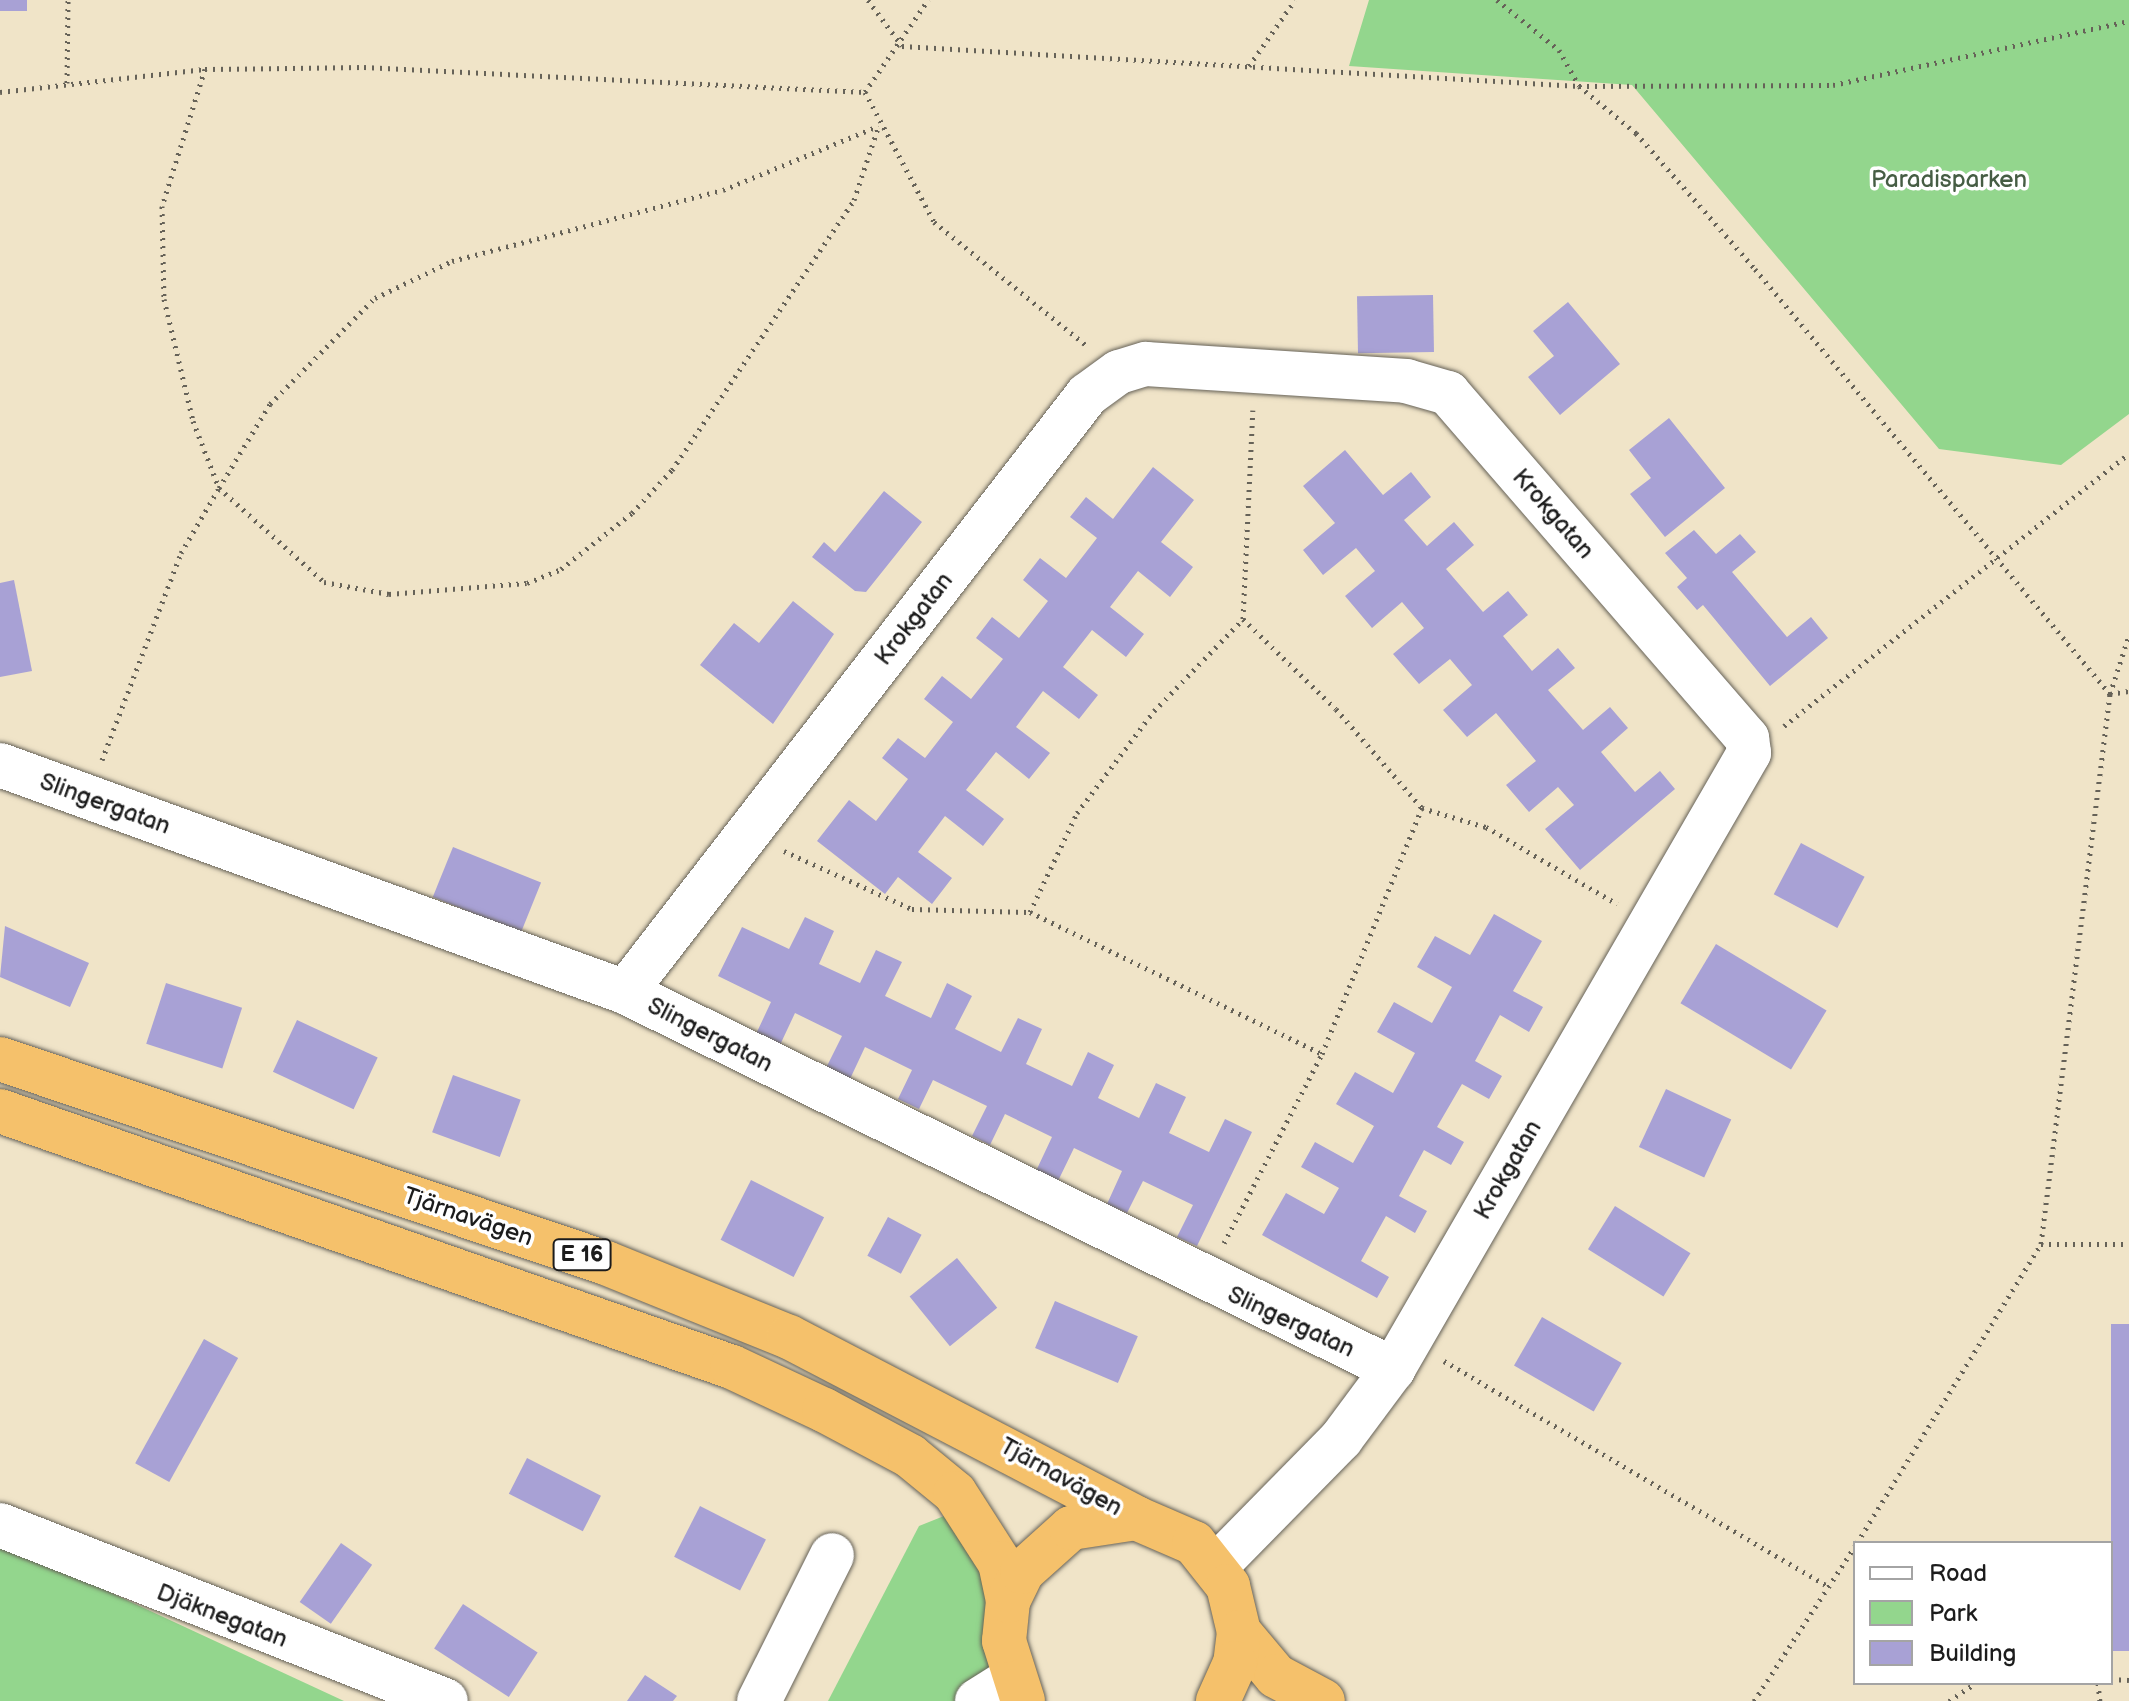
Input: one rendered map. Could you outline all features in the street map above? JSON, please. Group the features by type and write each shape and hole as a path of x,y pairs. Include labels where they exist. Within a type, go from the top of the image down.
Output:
{"highway":[{"name":"Tjärnavägen","path":"0,1059 620,1269 789,1337 1136,1518 1194,1543 1216,1566 1239,1632 1276,1676 1323,1701"},
{"name":"Tjärnavägen","path":"0,1111 732,1367 824,1410 910,1456 955,1493 1000,1563 1008,1601 1004,1694"},
{"name":"Tjärnavägen","path":"1008,1601 1029,1563 1071,1528 1136,1518"},
{"path":"1218,1701 1235,1663 1239,1632"}],"street":[{"name":"Krokgatan","path":"625,992 1087,395 1119,372 1146,364 1406,381 1448,393 1747,738 1749,753 1401,1355 1341,1439 1216,1566"},
{"name":"Slingergatan","path":"0,765 625,992 1203,1282 1401,1355"},
{"name":"Djäknegatan","path":"0,1525 446,1701"},
{"path":"759,1701 832,1555"}],"path":[{"path":"67,83 68,0"},
{"path":"868,0 902,46"},
{"path":"865,92 902,46 928,0"},
{"path":"1249,66 1295,0"},
{"path":"1497,0 1559,50 1579,86 1636,133 2110,694"},
{"path":"902,46 1579,86 1833,85 2129,21"},
{"path":"0,92 205,69 364,67 865,92"},
{"path":"205,69 162,206 164,299 193,421 219,488 324,582 389,594 527,583 561,569 672,470 854,200 879,125"},
{"path":"865,92 879,125 934,222 1119,372"},
{"path":"87,798 181,553 270,404 375,298 452,261 723,190 879,125"},
{"path":"1030,912 1077,813 1154,711 1243,619 1255,373"},
{"path":"1749,753 1997,563 2129,454"},
{"path":"1243,619 1336,709 1422,808 1486,827 1650,926"},
{"path":"1858,1541 2041,1244 2110,694 2129,635"},
{"path":"2110,694 2129,691"},
{"path":"1203,1282 1322,1054 1422,808"},
{"path":"747,834 912,909 1030,912 1322,1054"},
{"path":"2041,1244 2129,1244"},
{"path":"1401,1355 1829,1587"},
{"path":"1754,1701 1853,1549"},
{"path":"1949,1701 1973,1685"}],"green space":[{"name":"Paradisparken","path":"1369,0 2129,0 2129,414 2061,465 1939,449 1632,85 1349,66"},
{"path":"954,1512 983,1566 1010,1701 828,1701 919,1526"},
{"path":"0,1545 34,1557 344,1701 0,1701"}],"building":[{"path":"0,0 27,0 27,11 0,11"},
{"path":"1433,295 1434,352 1358,353 1357,296"},
{"path":"1568,302 1620,364 1560,415 1528,377 1554,356 1533,331"},
{"path":"1669,418 1725,488 1665,537 1630,494 1651,478 1629,450"},
{"path":"1345,450 1383,495 1411,472 1431,497 1404,520 1427,546 1454,522 1474,545 1446,569 1483,612 1508,591 1528,615 1503,636 1532,671 1558,648 1575,668 1548,690 1583,730 1610,707 1628,728 1601,752 1635,792 1660,771 1675,789 1580,870 1545,829 1574,805 1558,787 1529,812 1506,785 1536,761 1496,713 1467,737 1443,710 1472,685 1450,659 1419,684 1393,654 1424,628 1402,602 1372,628 1345,596 1375,571 1356,548 1323,575 1303,550 1335,523 1303,486"},
{"path":"1153,467 1194,500 1161,542 1193,567 1170,597 1138,571 1110,607 1144,634 1126,657 1092,630 1063,667 1098,695 1079,719 1043,691 1016,727 1050,753 1029,779 996,752 966,790 1004,819 983,846 945,816 918,852 952,878 932,904 898,877 885,894 817,841 849,800 876,821 908,779 882,758 898,738 925,758 953,722 924,699 942,676 971,699 1003,659 976,638 992,617 1019,638 1048,601 1023,580 1040,558 1066,578 1097,538 1070,517 1086,497 1113,519"},
{"path":"884,491 922,522 866,592 855,591 812,557 824,542 835,552"},
{"path":"1694,530 1716,554 1740,534 1756,552 1732,572 1787,637 1811,617 1828,638 1770,686 1703,605 1697,610 1677,587 1687,578 1665,553"},
{"path":"14,580 32,671 0,677 0,583"},
{"path":"793,601 834,634 773,724 700,665 734,623 759,643"},
{"path":"1801,843 1865,877 1837,928 1774,894"},
{"path":"453,847 541,883 521,933 433,897"},
{"path":"1494,914 1542,941 1513,991 1543,1007 1529,1032 1500,1015 1475,1061 1502,1076 1489,1099 1462,1084 1437,1127 1464,1142 1451,1165 1424,1150 1399,1196 1427,1211 1415,1233 1386,1216 1361,1261 1389,1277 1377,1298 1262,1235 1286,1193 1324,1214 1339,1188 1301,1167 1315,1142 1353,1163 1374,1126 1336,1104 1355,1072 1393,1093 1415,1053 1377,1032 1394,1002 1432,1023 1452,987 1417,967 1435,936 1470,955"},
{"path":"805,917 834,931 819,964 860,983 876,950 902,962 885,996 931,1018 947,983 972,996 955,1029 1001,1052 1018,1018 1042,1029 1026,1064 1072,1086 1088,1052 1114,1065 1098,1098 1139,1118 1156,1083 1186,1097 1169,1133 1209,1152 1225,1119 1252,1132 1197,1246 1177,1237 1193,1205 1143,1181 1127,1213 1107,1204 1122,1171 1074,1148 1058,1181 1036,1171 1052,1137 1005,1114 990,1145 972,1136 987,1106 933,1080 919,1109 898,1099 912,1070 865,1047 850,1079 826,1068 842,1036 795,1013 780,1045 756,1034 771,1002 718,976 742,927 789,949"},
{"path":"5,926 89,963 70,1007 0,977"},
{"path":"1716,944 1827,1010 1791,1070 1680,1003"},
{"path":"166,983 242,1008 222,1069 146,1044"},
{"path":"297,1020 378,1058 354,1109 273,1072"},
{"path":"453,1075 521,1100 500,1157 432,1132"},
{"path":"1666,1089 1731,1119 1704,1177 1639,1147"},
{"path":"751,1180 824,1217 794,1277 721,1240"},
{"path":"1615,1206 1690,1253 1663,1296 1588,1249"},
{"path":"888,1217 922,1235 901,1274 867,1256"},
{"path":"957,1258 997,1308 950,1346 910,1296"},
{"path":"1055,1301 1138,1336 1118,1383 1035,1348"},
{"path":"1542,1317 1622,1363 1594,1411 1514,1365"},
{"path":"2111,1324 2129,1324 2129,1651 2113,1651"},
{"path":"204,1339 238,1358 169,1482 135,1463"},
{"path":"527,1458 601,1496 583,1531 509,1494"},
{"path":"700,1506 766,1540 740,1590 674,1557"},
{"path":"341,1543 372,1565 331,1624 300,1602"},
{"path":"463,1604 538,1652 509,1697 434,1648"},
{"path":"645,1675 677,1696 673,1701 627,1701"}]}
